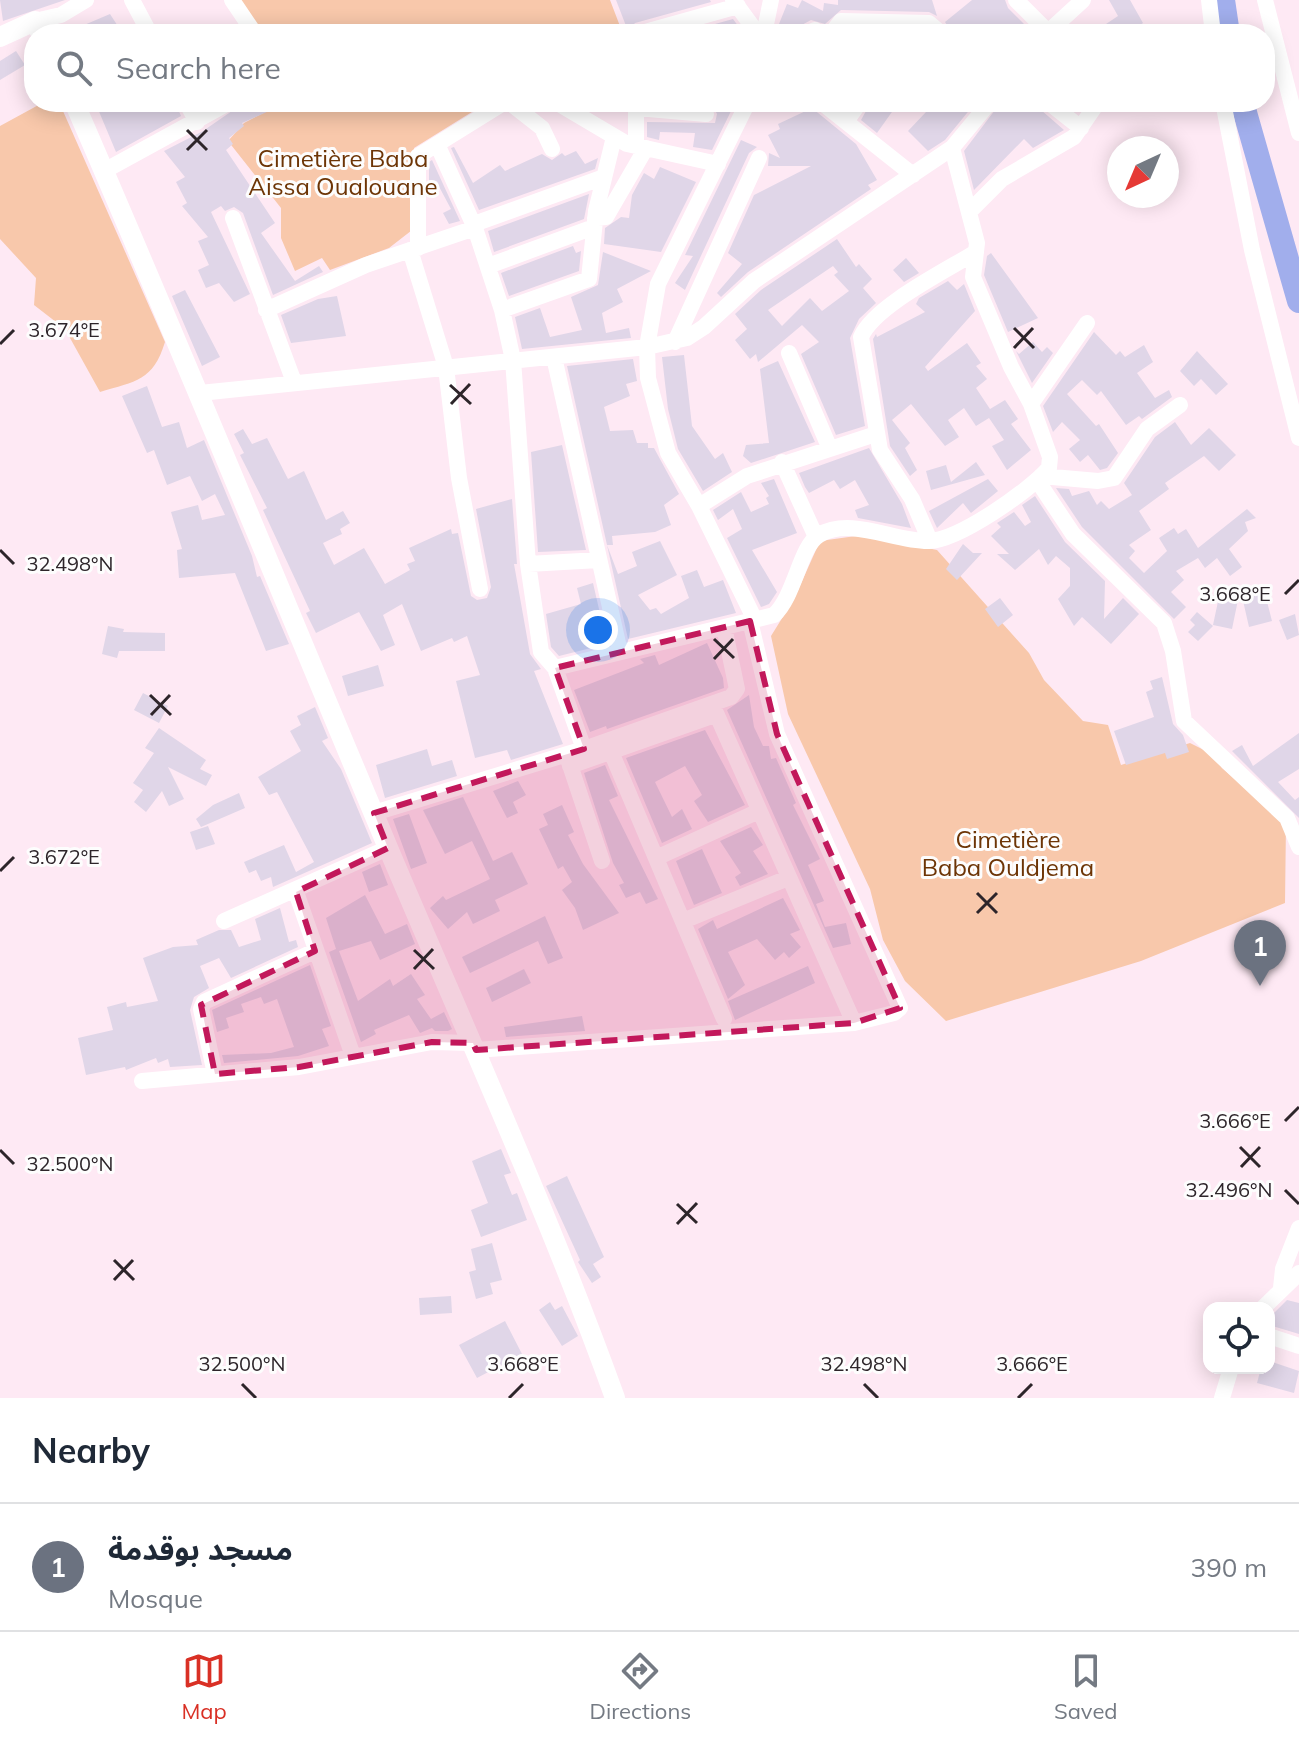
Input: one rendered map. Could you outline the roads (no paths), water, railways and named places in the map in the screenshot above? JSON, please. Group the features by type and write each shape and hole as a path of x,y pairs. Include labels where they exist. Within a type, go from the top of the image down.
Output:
{"main road":[{"path":"0,36 24,30"},
{"path":"78,112 200,393 388,848 568,1271 615,1398"}],"street":[{"path":"44,24 86,0"},
{"path":"132,0 145,24"},
{"path":"232,0 248,24"},
{"path":"764,24 771,0"},
{"path":"1016,0 1039,24"},
{"path":"1057,24 1083,0"},
{"path":"1209,0 1212,24"},
{"path":"1265,0 1271,24"},
{"path":"693,24 736,3 753,24"},
{"path":"839,24 841,21 862,24"},
{"path":"1275,39 1299,133"},
{"path":"192,112 197,122"},
{"path":"104,171 214,112"},
{"path":"480,589 459,478 446,367 414,249 417,162 424,150 490,112"},
{"path":"520,112 542,128 552,149"},
{"path":"573,112 614,137 641,147 718,164"},
{"path":"488,266 606,217 641,147 637,112"},
{"path":"690,112 706,114"},
{"path":"142,1081 299,1067 432,1042 474,1047 854,1023 894,1013 901,1003 777,734 752,621 699,506 668,453 648,378 647,347 658,284 743,112"},
{"path":"835,112 913,175"},
{"path":"847,120 853,112"},
{"path":"200,393 675,342 704,327 768,270 952,148 982,112"},
{"path":"1061,112 1081,128"},
{"path":"969,212 1002,179 1065,144 1091,112"},
{"path":"1225,112 1252,250 1299,438"},
{"path":"502,310 589,279 594,222 614,137"},
{"path":"437,144 475,226 502,310 513,360 528,564 541,652 555,668 584,749"},
{"path":"816,537 854,530 930,541 952,535 1039,478 1051,462 1031,404 1011,367 973,277 976,252 952,148"},
{"path":"675,342 759,158"},
{"path":"266,310 414,249 604,177"},
{"path":"233,218 294,382"},
{"path":"930,541 912,499 884,460 876,434 861,340 863,331 903,298 976,252"},
{"path":"1031,404 1087,323"},
{"path":"789,353 830,449"},
{"path":"554,357 620,652"},
{"path":"1039,478 1098,481 1114,478 1152,423 1180,405"},
{"path":"699,506 747,476 782,462 876,434"},
{"path":"782,462 816,537"},
{"path":"1039,478 1073,534 1164,623 1173,651 1184,721 1287,818 1299,847"},
{"path":"555,668 774,615 782,607 816,537"},
{"path":"528,564 599,560"},
{"path":"374,813 568,760 612,754 713,710 737,689 724,627"},
{"path":"568,760 584,749 713,710"},
{"path":"713,710 854,1023"},
{"path":"612,754 724,1019"},
{"path":"568,760 602,861"},
{"path":"656,858 759,811"},
{"path":"224,921 296,892 388,848"},
{"path":"683,921 788,878"},
{"path":"296,892 353,1056"},
{"path":"215,1074 201,1009 204,1002 315,951"},
{"path":"1270,1302 1293,1281 1283,1269 1299,1228"},
{"path":"1275,1338 1299,1346"},
{"path":"1222,1398 1229,1374"}],"waterway":[{"path":"1223,0 1227,24"},
{"path":"1245,112 1299,301"}],"place":[{"name":"مسجد بوقدمة","path":"1260,986"}],"park label":[{"name":"Cimetière Baba Aissa Oualouane","path":"343,173"},
{"name":"Cimetière Baba Ouldjema","path":"1008,854"}]}
